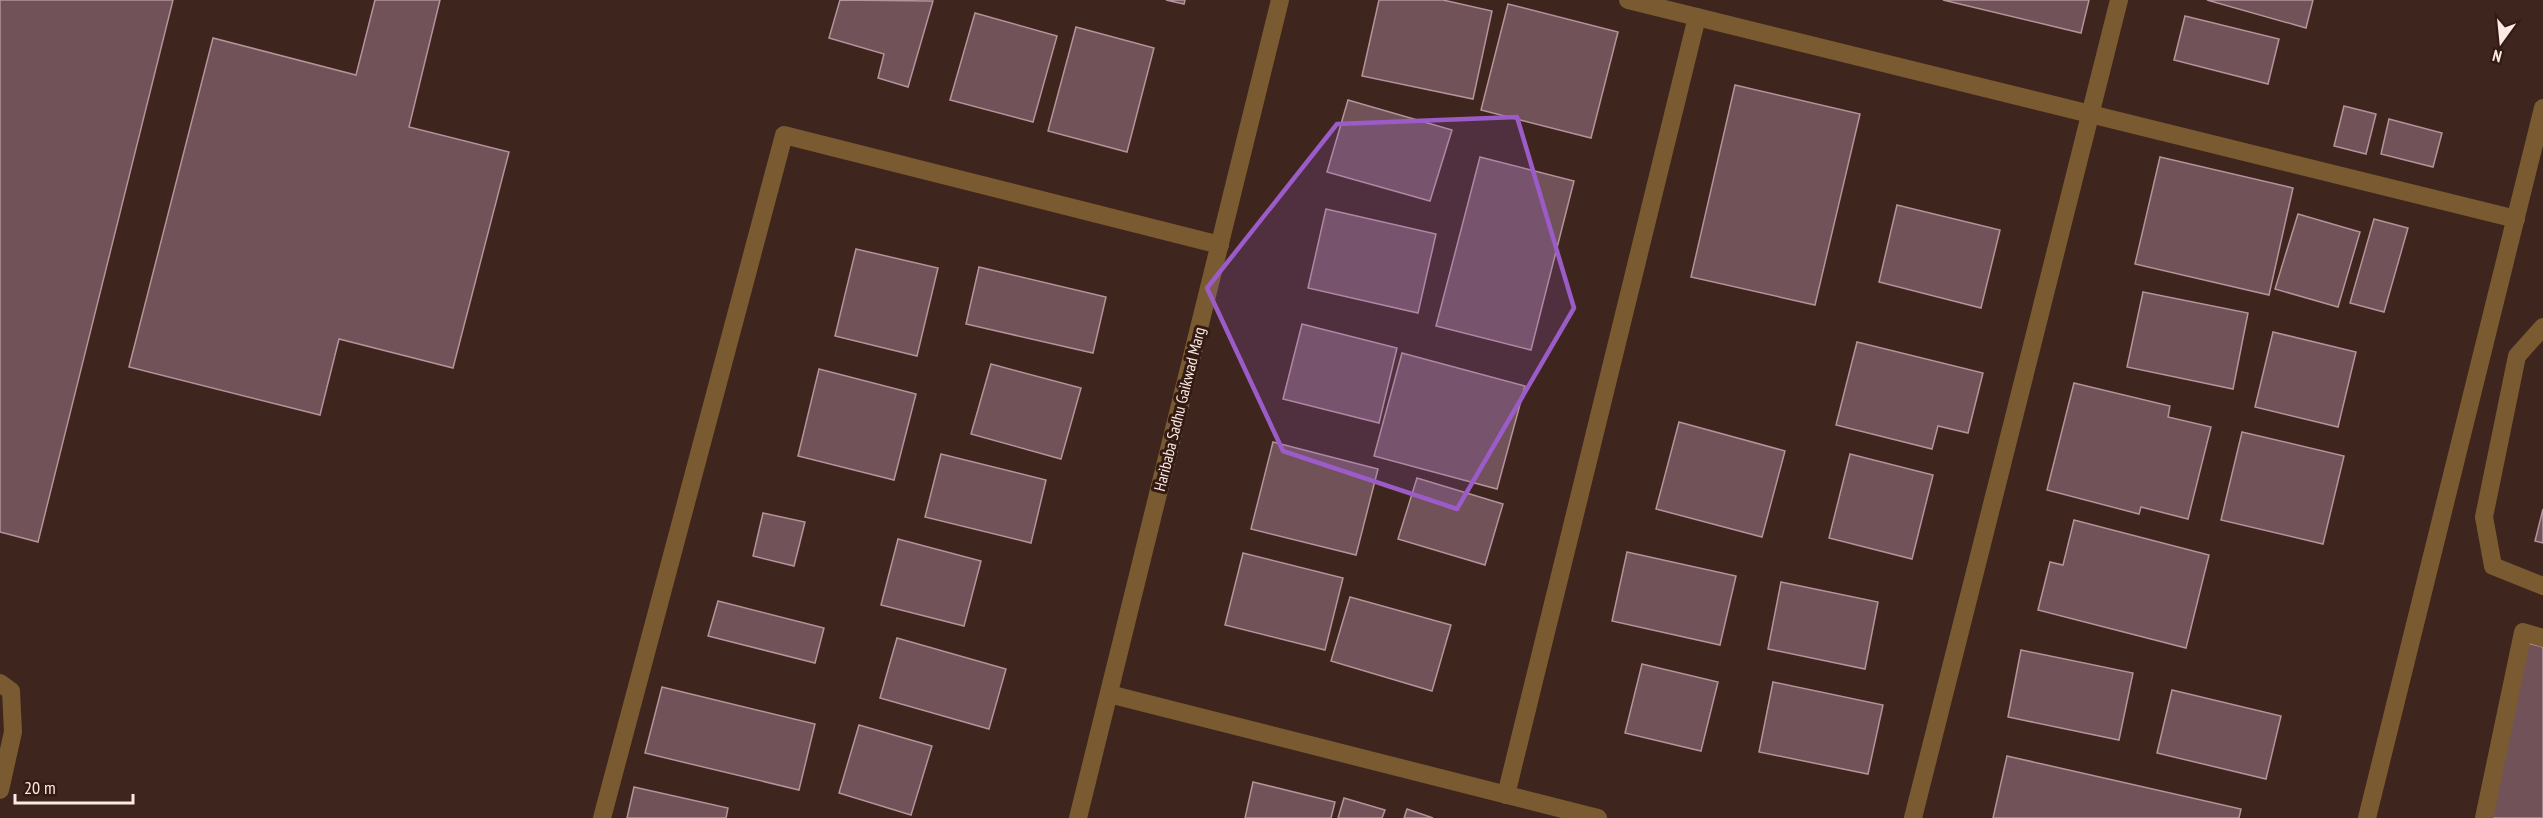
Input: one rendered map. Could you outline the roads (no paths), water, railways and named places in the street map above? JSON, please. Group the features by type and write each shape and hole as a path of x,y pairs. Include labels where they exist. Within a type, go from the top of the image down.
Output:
{"lane":[{"name":"Haribaba Sadhu Gaikwad Marg","path":"1078,818 1280,0"},
{"path":"1628,0 2516,219"},
{"path":"1913,818 2119,0"},
{"path":"1506,795 1697,17"},
{"path":"2367,818 2543,108"},
{"path":"602,818 784,135 1220,245"},
{"path":"2543,327 2517,356 2484,517 2493,566 2543,586"},
{"path":"2484,818 2523,632 2543,638"},
{"path":"0,682 10,691 13,732 0,790"},
{"path":"1109,694 1598,818"}]}
